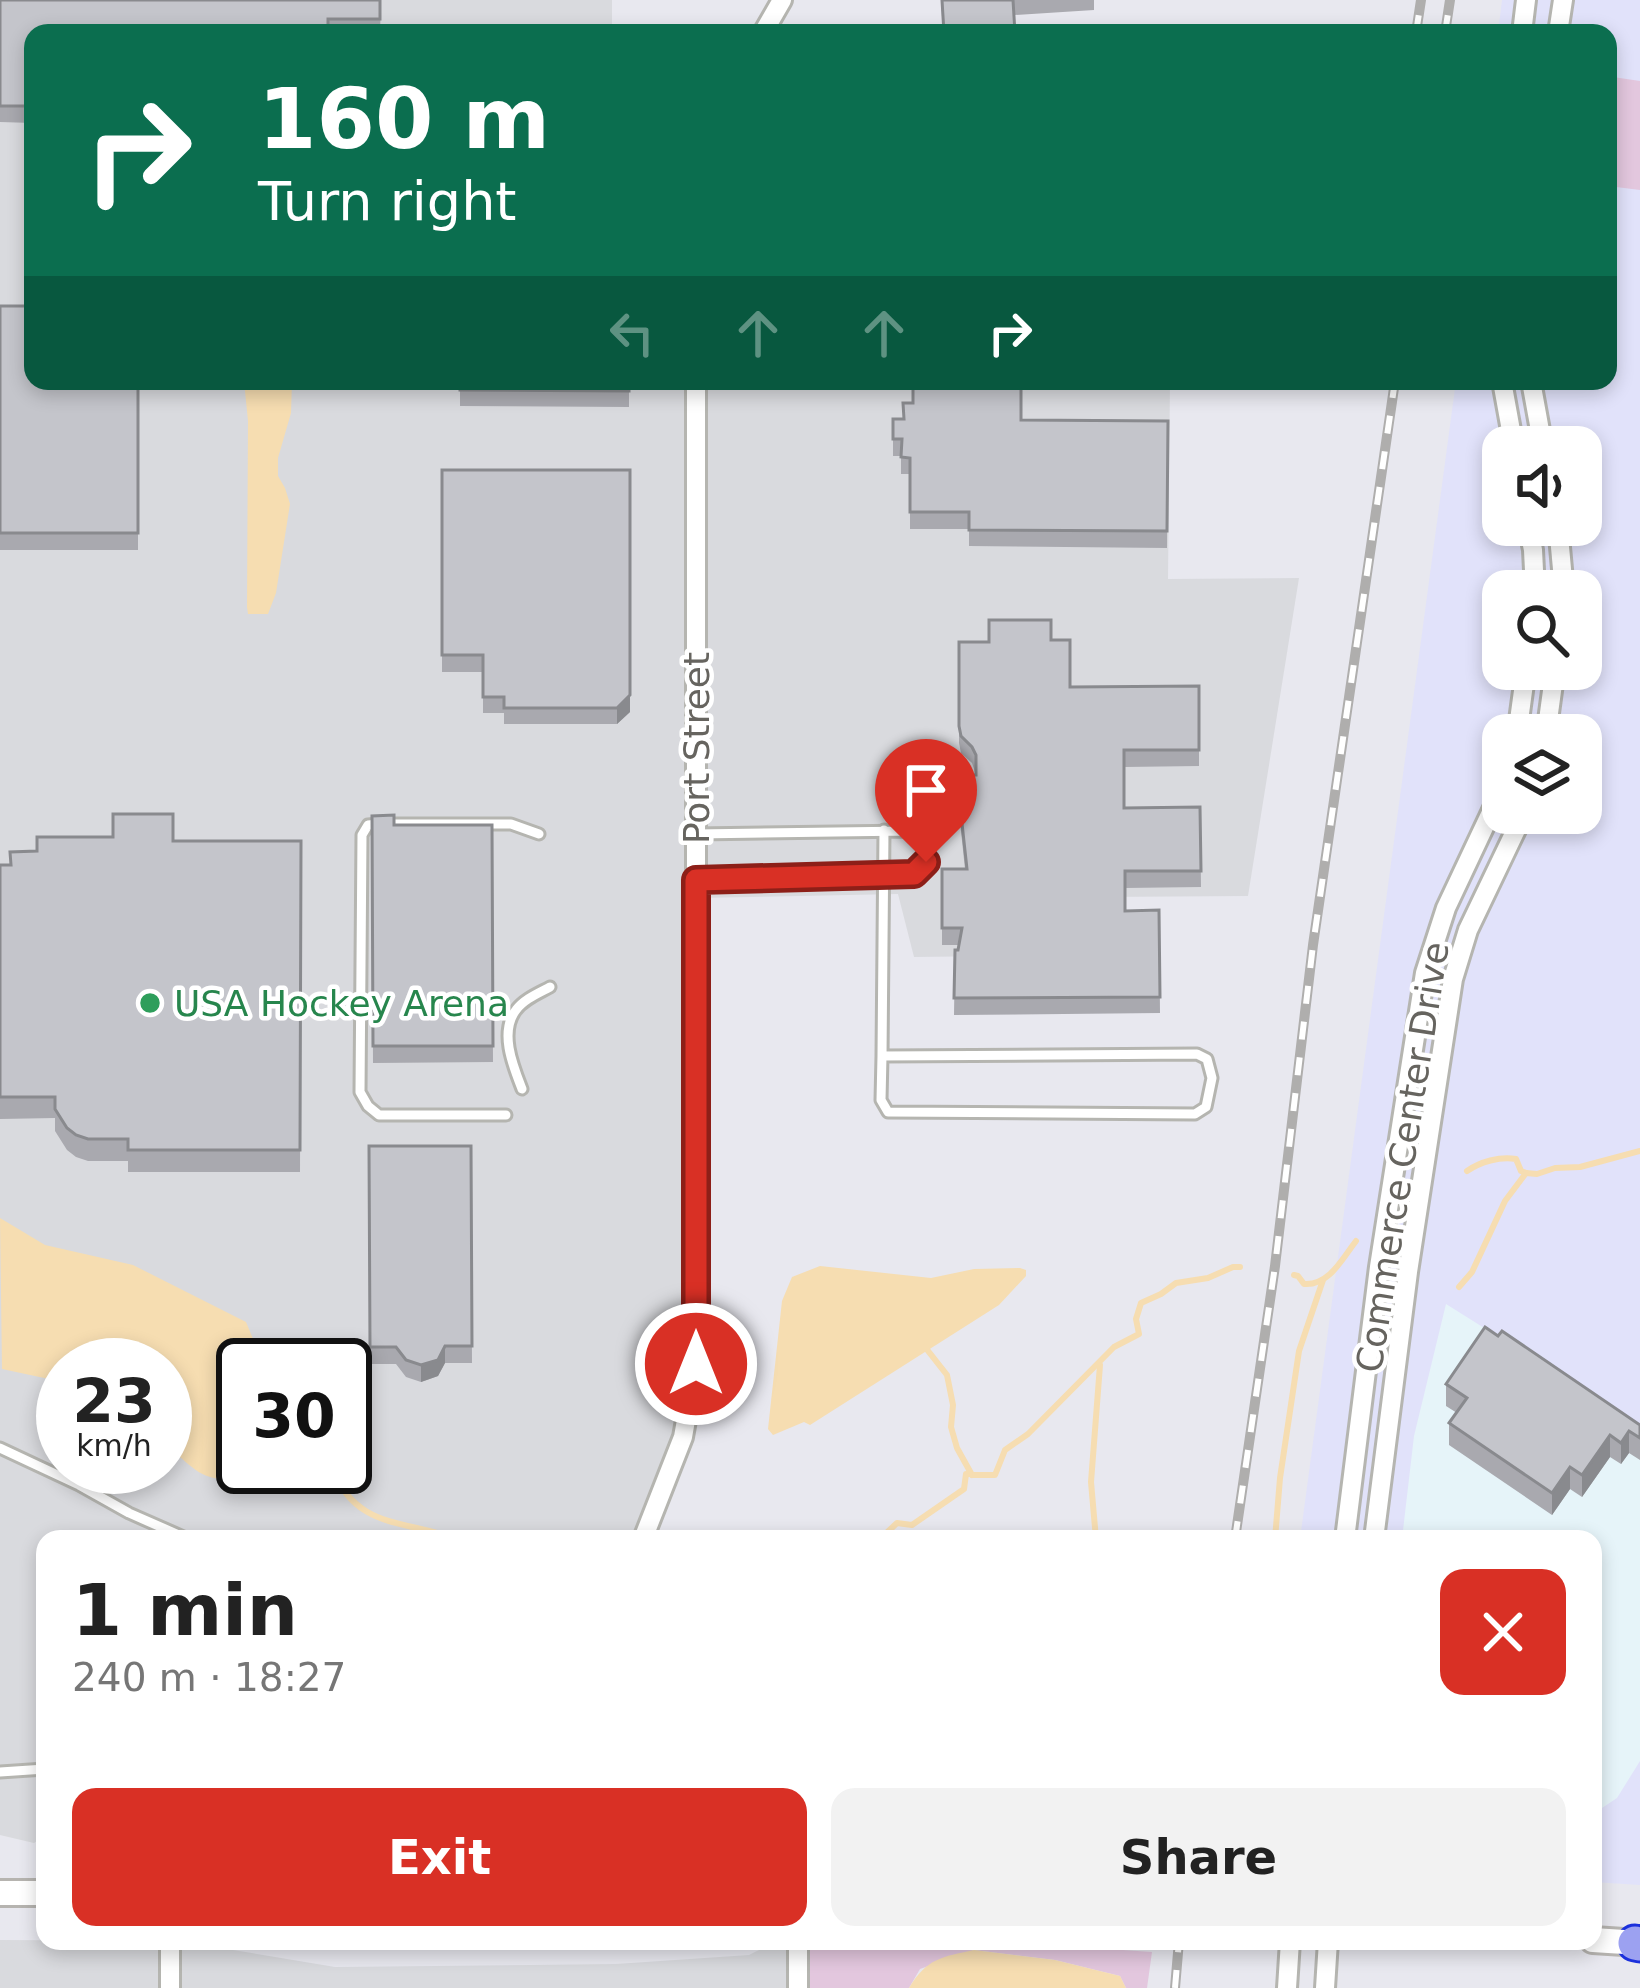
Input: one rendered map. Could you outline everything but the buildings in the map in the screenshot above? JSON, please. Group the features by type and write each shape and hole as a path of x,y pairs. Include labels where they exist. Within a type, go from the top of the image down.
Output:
{"main road":[{"path":"0,1893 36,1893"},
{"path":"1602,1941 1638,1943"}],"street":[{"name":"Port Street","path":"647,1530 683,1437 696,1364 696,390"},
{"path":"1504,390 1510,426"},
{"path":"1533,390 1539,426"},
{"name":"Commerce Center Drive","path":"1347,1530 1379,1267 1425,973 1446,908 1482,832"},
{"name":"Commerce Center Drive","path":"1375,1530 1408,1272 1453,980 1468,930 1514,834"},
{"path":"1379,1267 1408,1272"},
{"path":"170,1950 170,1988"},
{"path":"798,1950 798,1988"},
{"path":"1287,1988 1289,1950"},
{"path":"1324,1988 1327,1950"}],"lane":[{"path":"506,1115 380,1115 360,1093 362,836 368,825 379,824 511,824 539,833"},
{"path":"882,1056 1197,1054 1207,1059 1212,1078 1206,1107 1196,1114 887,1112 881,1100 884,830"},
{"path":"696,834 908,831 923,836 928,850 926,862 914,874 696,880"},
{"path":"522,1089 510,1058 512,1013 550,986"},
{"path":"0,1448 167,1530"},
{"path":"0,1772 36,1770"}],"shaded area":[{"path":"0,0 612,0 612,24 24,24 24,390 1170,390 1168,579 1299,578 1248,896 1099,897 1098,955 914,957 898,894 696,898 696,1364 646,1530 36,1530 36,1842 0,1835"},
{"path":"1502,0 1640,0 1640,1885 1602,1883 1602,1530 1301,1530 1455,390 1617,390 1617,24 1499,24"},
{"path":"1617,78 1640,81 1640,190 1617,187"},
{"path":"245,390 292,390 291,413 278,458 278,476 290,504 276,593 268,614 248,614 247,607"},
{"path":"0,1218 45,1245 133,1265 246,1322 253,1338 216,1338 216,1478 192,1467 192,1338 36,1338 36,1376 2,1369"},
{"path":"820,1266 931,1278 974,1269 1020,1268 1026,1276 999,1305 810,1425 804,1422 773,1435 768,1429 782,1301 792,1277"},
{"path":"1446,1304 1640,1426 1640,1761 1617,1798 1602,1808 1602,1530 1403,1530 1414,1436"},
{"path":"0,1940 36,1940 36,1950 233,1950 335,1967 616,1964 798,1950 798,1988 0,1988"},
{"path":"798,1950 974,1950 920,1969 909,1988 798,1988"},
{"path":"974,1950 1152,1952 1147,1988 1126,1988 1120,1976 1055,1960"},
{"path":"974,1950 1055,1960 1120,1976 1126,1988 909,1988 936,1960"}],"waterway":[{"path":"1526,1173 1580,1167 1640,1151"},
{"path":"1467,1171 1490,1160 1510,1158 1526,1173"},
{"path":"1459,1287 1472,1272 1505,1201 1526,1173"},
{"path":"1294,1275 1304,1284 1321,1281 1356,1241"},
{"path":"972,1475 995,1475 1005,1450 1028,1434 1114,1347 1139,1334 1136,1319 1141,1303 1176,1283 1240,1267"},
{"path":"1276,1530 1299,1351 1323,1280"},
{"path":"925,1347 947,1375 953,1405 951,1427 972,1475"},
{"path":"1095,1530 1091,1482 1100,1365"},
{"path":"890,1530 897,1523 912,1525 964,1489 966,1474 970,1474"},
{"path":"348,1494 368,1512 423,1530"}],"railway":[{"path":"1417,24 1421,0"},
{"path":"1446,24 1450,0"},
{"path":"1236,1530 1275,1266 1313,945 1394,390"},
{"path":"1175,1988 1178,1950"}],"place":[{"name":"USA Hockey Arena","path":"150,1003"}],"route":[{"path":"696,1364 696,880 914,874 926,862"}]}
